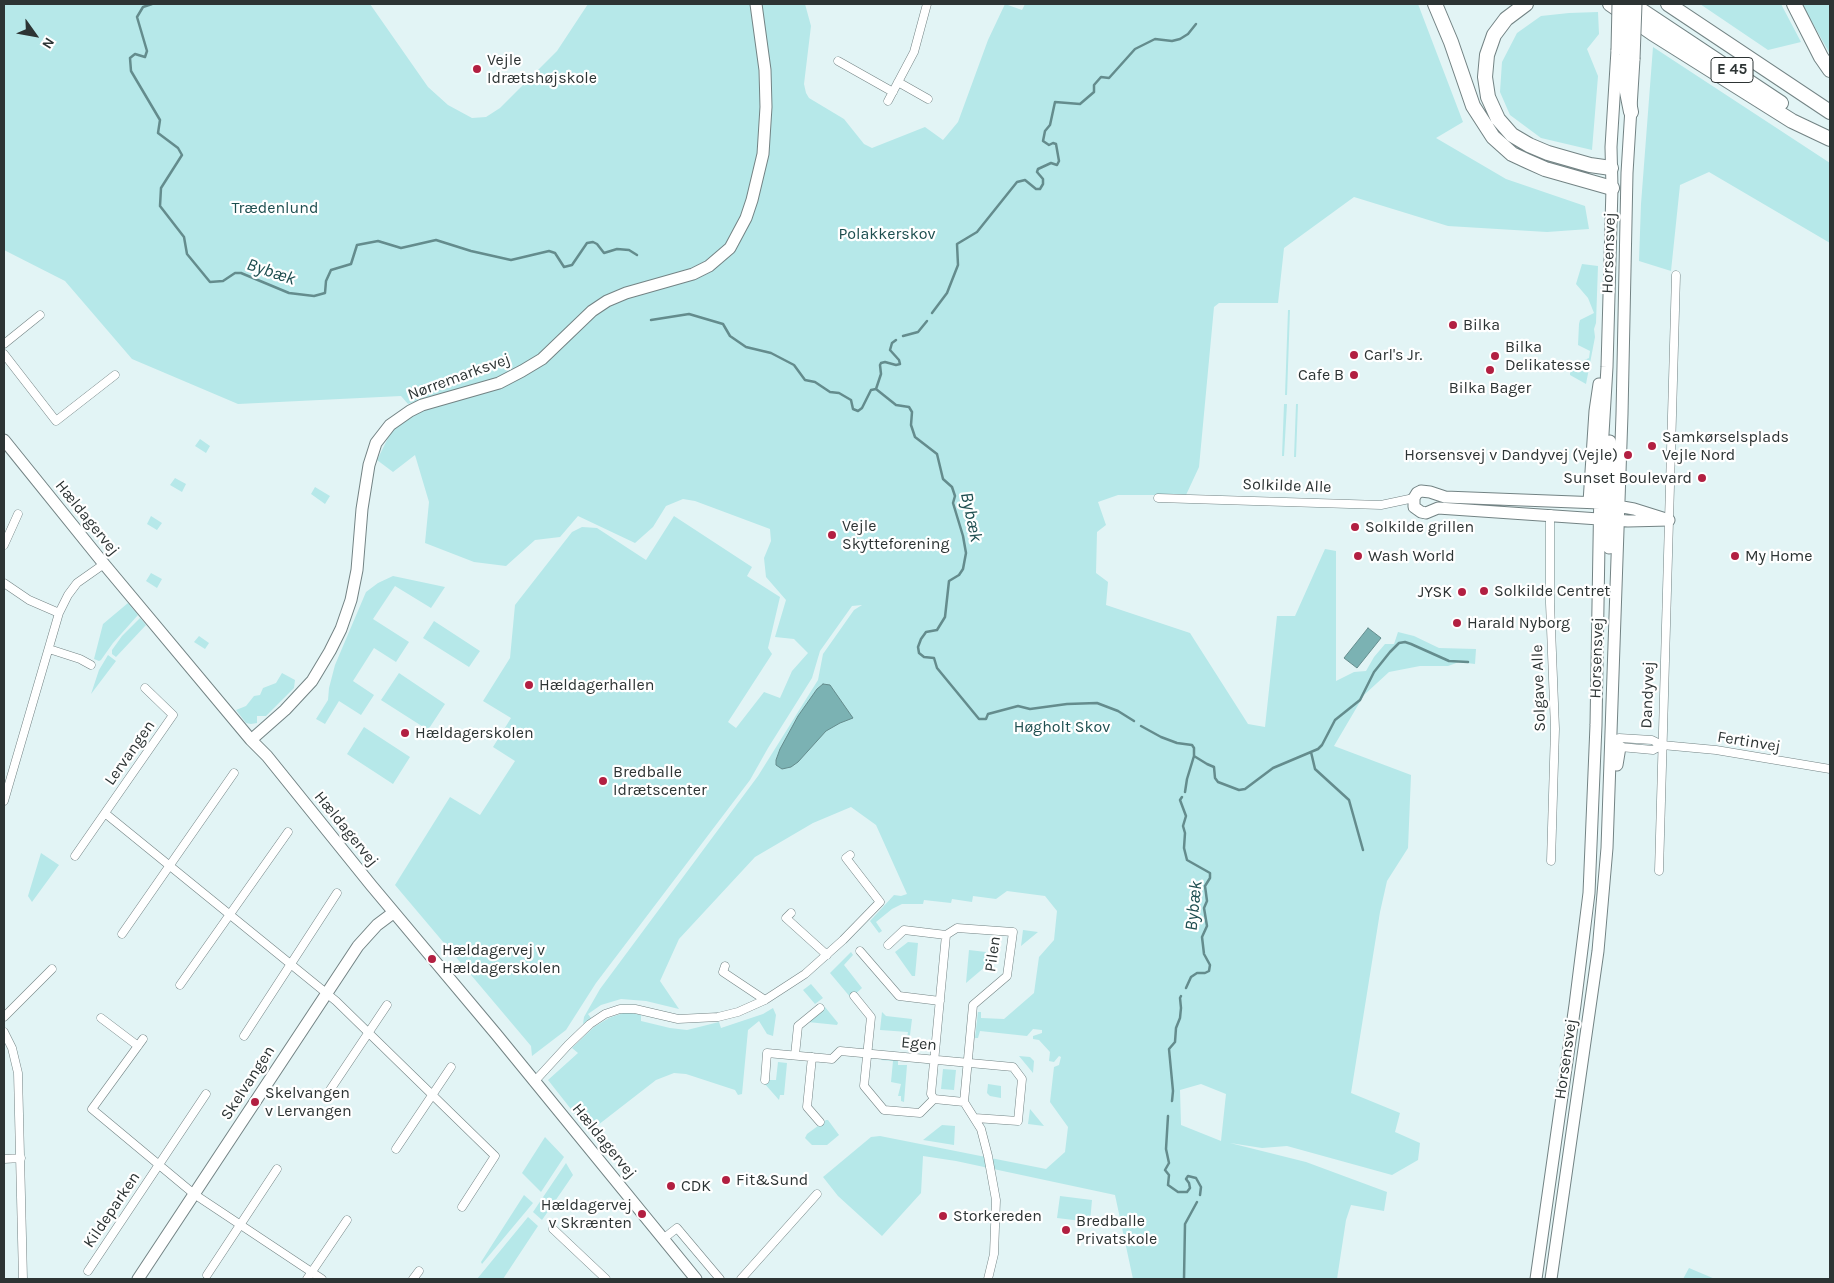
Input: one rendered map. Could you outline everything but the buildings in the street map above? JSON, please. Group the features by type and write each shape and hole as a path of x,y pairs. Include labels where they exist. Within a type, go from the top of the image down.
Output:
{"highway":[{"path":"1436,4 1474,106 1493,137 1512,154 1545,169 1616,185"},
{"path":"1526,4 1506,19 1494,35 1487,55 1485,77 1488,97 1498,119 1512,134 1548,153 1590,165 1611,168"},
{"path":"1610,4 1652,33 1792,120 1830,139"},
{"path":"1628,4 1625,82 1631,112"},
{"name":"E 45","path":"1634,4 1796,113 1830,139"},
{"name":"E 45","path":"1668,4 1830,112"},
{"path":"1794,4 1821,57 1830,70"}],"street":[{"name":"Nørremarksvej","path":"251,740 285,710 312,681 330,652 341,628 351,600 357,570 362,509 369,465 376,443 390,425 422,405 499,382 522,371 542,359 592,311 607,301 626,293 693,274 709,266 730,248 746,218 763,154 766,107 765,70 756,4"},
{"path":"888,101 917,43 927,4"},
{"name":"Horsensvej","path":"1618,4 1626,55"},
{"name":"Horsensvej","path":"1551,1279 1598,951 1615,745 1615,604 1608,519 1604,504 1606,367 1616,185 1611,168 1634,4"},
{"path":"838,61 893,92"},
{"path":"898,82 928,99"},
{"name":"Horsensvej","path":"1536,1279 1575,1005 1588,893 1598,631 1608,519 1604,504 1625,276 1627,173 1631,112"},
{"path":"1625,276 1619,261 1616,185 1627,173"},
{"name":"Dandyvej","path":"1659,871 1676,275"},
{"path":"4,344 40,315"},
{"path":"4,354 56,422 115,375"},
{"path":"1606,367 1598,386 1604,504 1669,520"},
{"name":"Hældagervej","path":"4,440 104,564 251,740 267,756 393,913 696,1279"},
{"name":"Solkilde Alle","path":"1414,503 1417,494 1425,491 1445,497 1604,504"},
{"name":"Solkilde Alle","path":"1158,498 1386,505 1414,503"},
{"name":"Solkilde Alle","path":"1414,503 1421,512 1426,513 1438,508 1608,519"},
{"path":"4,545 18,514"},
{"name":"Solgave Alle","path":"1550,514 1550,603 1555,729 1551,861"},
{"path":"1608,519 1669,520"},
{"path":"4,802 60,614 68,595 77,584 104,564"},
{"path":"4,583 29,600 60,614"},
{"path":"1598,631 1604,656 1602,726 1604,737 1615,745"},
{"path":"49,649 80,659 91,665"},
{"name":"Lervangen","path":"75,856 173,715 146,688"},
{"name":"Fertinvej","path":"1615,745 1619,738 1652,740 1662,745 1716,750 1830,770"},
{"path":"1595,742 1615,745"},
{"path":"122,934 234,773"},
{"path":"106,814 327,994 494,1156 462,1207"},
{"path":"180,985 288,832"},
{"path":"534,1082 568,1045 590,1024 605,1014 620,1009 636,1009 678,1019 718,1017 738,1012 765,1000 805,974 828,955 880,902 846,858 850,856"},
{"path":"244,1036 337,894"},
{"path":"791,912 786,918 828,955"},
{"name":"Skelvangen","path":"138,1279 358,946 377,925 393,913"},
{"name":"Pilen","path":"946,935 957,928 1013,932 1007,976 973,1005 968,1062"},
{"path":"888,945 904,930 946,935 931,1094 934,1099"},
{"path":"860,951 898,996 940,1001"},
{"path":"725,966 723,972 765,1000"},
{"path":"4,1017 52,969"},
{"path":"854,996 871,1017 864,1086 884,1110 920,1113 934,1099"},
{"path":"330,1090 387,1005"},
{"path":"794,1055 798,1026 820,1008"},
{"path":"101,1018 138,1046"},
{"path":"4,1032 12,1048 18,1073 23,1279"},
{"name":"Kildeparken","path":"143,1039 92,1109 194,1194 240,1224 310,1276 322,1279"},
{"name":"Egen","path":"765,1080 767,1053 832,1059 840,1051 1013,1067 1022,1079 1018,1121 975,1118"},
{"path":"812,1057 807,1107 820,1122"},
{"path":"968,1062 964,1102 981,1129 996,1200 994,1254 988,1279"},
{"path":"396,1149 451,1067"},
{"name":"Kildeparken","path":"88,1271 206,1094"},
{"path":"934,1099 964,1102"},
{"path":"4,1159 21,1158"},
{"path":"207,1275 277,1169"},
{"path":"742,1279 817,1194"},
{"path":"310,1276 347,1220"},
{"path":"663,1239 677,1228 720,1279"},
{"path":"553,1229 606,1279"},
{"path":"413,1279 419,1271"}],"green space":[{"name":"Trædenlund","path":"4,4 370,4 428,87 448,105 472,118 486,117 500,108 557,51 588,4 752,4 759,52 762,114 759,151 747,206 725,249 703,265 634,286 533,361 503,376 408,404 401,396 238,404 132,359 65,281 4,250"},
{"path":"761,4 805,4 811,26 804,84 806,93 809,98 844,119 864,144 872,148 925,127 943,140 958,122 988,40 1005,4 1022,10 1025,4 1418,4 1463,122 1436,138 1506,179 1585,206 1589,229 1547,232 1448,226 1354,197 1284,248 1278,303 1219,303 1214,307 1199,467 1186,495 1118,495 1098,502 1106,525 1097,532 1096,573 1108,582 1106,605 1190,633 1248,724 1265,727 1277,616 1295,616 1325,549 1336,551 1336,681 1354,672 1366,671 1374,657 1385,644 1394,644 1398,632 1414,636 1439,648 1476,649 1475,664 1459,662 1448,666 1420,666 1389,672 1364,695 1334,746 1411,775 1408,848 1387,881 1380,912 1351,1093 1400,1113 1395,1132 1420,1143 1418,1160 1392,1175 1287,1146 1262,1148 1230,1143 1306,1162 1387,1192 1384,1211 1351,1205 1346,1220 1337,1279 1133,1279 1115,1195 956,1161 923,1156 921,1193 882,1236 838,1196 823,1177 871,1137 880,1136 1046,1169 1065,1152 1068,1127 1050,1102 1054,1067 1059,1065 1061,1057 1059,1056 1054,1062 1049,1061 1050,1052 1039,1040 1033,1039 1033,1036 1042,1033 1042,1030 1033,1029 1027,1036 980,1031 978,1038 975,1038 978,1012 981,1012 981,1018 1004,1019 1034,993 1039,957 1054,940 1057,911 1045,896 1007,891 996,899 973,896 972,902 952,899 951,903 924,900 923,904 902,904 892,909 876,922 882,931 879,933 870,921 894,895 901,896 907,894 876,825 851,807 813,823 755,857 679,939 660,981 679,1009 646,1001 621,999 601,1005 588,1014 591,1018 583,1024 584,1017 600,989 758,776 818,680 823,654 854,610 862,605 852,606 820,651 812,678 750,780 596,983 566,1030 532,1056 531,1046 395,885 450,797 480,815 515,761 493,747 511,718 483,701 510,658 515,605 572,532 582,527 597,528 646,560 674,516 752,567 747,576 780,597 768,648 772,654 728,722 736,728 764,692 780,698 792,671 808,653 794,639 775,637 786,600 766,577 764,558 771,541 770,529 695,501 683,499 666,506 653,527 635,543 578,516 560,537 535,540 506,566 474,562 425,543 429,502 415,455 393,472 377,460 391,432 411,413 509,382 600,310 619,301 713,270 730,256 738,245 749,222 765,163","holes":["1201,1084 1226,1094 1221,1141 1181,1125 1180,1090"]},
{"path":"1700,4 1781,4 1801,42 1768,50"},
{"path":"1802,4 1830,4 1830,54 1808,15"},
{"path":"1598,12 1599,34 1587,49 1598,76 1592,150 1541,138 1510,115 1500,92 1502,62 1517,33 1541,16"},
{"path":"1653,47 1830,163 1830,243 1709,172 1680,185 1671,271 1639,261 1641,204"},
{"path":"1582,264 1598,266 1595,337 1586,384 1570,375 1570,368 1589,358 1590,351 1578,345 1580,320 1594,313 1588,298 1576,284"},
{"path":"1288,310 1290,310 1287,395 1285,395"},
{"path":"1284,404 1287,404 1284,456 1282,456"},
{"path":"1296,404 1298,404 1296,457 1294,457"},
{"path":"200,439 210,446 206,453 195,446"},
{"path":"175,478 186,484 182,492 170,485"},
{"path":"315,487 330,496 325,504 311,494"},
{"path":"151,516 162,523 157,530 147,524"},
{"path":"151,573 162,579 157,588 146,581"},
{"path":"393,576 445,587 431,608 395,586 373,619 409,642 396,662 374,648 353,681 374,695 361,715 339,701 325,724 316,719 328,700 335,665 366,592 378,583"},
{"path":"128,603 138,615 113,643 101,660 94,659 103,624"},
{"path":"140,618 146,625 116,657 112,654 112,650 122,636"},
{"path":"434,621 480,651 469,667 423,638"},
{"path":"199,636 209,643 205,649 194,642"},
{"path":"108,655 116,661 91,694 99,670"},
{"path":"282,673 295,680 294,688 266,716 257,716 257,723 246,723 236,710 246,706 254,696 260,695 263,688 276,683"},
{"path":"399,673 445,704 428,730 381,700"},
{"path":"364,727 410,757 393,784 347,754"},
{"path":"41,853 59,865 32,902 28,896"},
{"path":"1023,930 1038,932 1021,946"},
{"path":"908,942 918,943 915,976 912,976 895,952"},
{"path":"969,950 986,952 986,966 966,983"},
{"path":"851,952 853,955 844,965 862,988 851,998 830,973"},
{"path":"811,984 823,998 815,1004 803,990"},
{"path":"825,1007 838,1023 837,1025 808,1022"},
{"path":"773,1008 776,1015 773,1036 767,1034 759,1021 748,1030 742,1094 738,1095 735,1090 686,1074 674,1073 656,1080 589,1132 548,1080 578,1053 572,1048 594,1027 609,1018 626,1012 641,1015 641,1021 687,1030 719,1022 721,1028 763,1014"},
{"path":"882,1012 886,1016 912,1019 909,1043 906,1043 908,1032 880,1030"},
{"path":"1019,1056 1030,1057 1034,1061 1033,1073"},
{"path":"882,1058 898,1060 898,1065 907,1065 904,1102 901,1101 901,1096 898,1096 901,1084 891,1082 893,1061 881,1060"},
{"path":"778,1062 787,1063 784,1095 780,1095 779,1100 764,1083 768,1080 776,1080"},
{"path":"943,1069 956,1070 954,1090 941,1089"},
{"path":"988,1084 1001,1086 1001,1098 990,1096 987,1093"},
{"path":"1030,1109 1044,1126 1028,1124"},
{"path":"828,1120 839,1135 827,1145 812,1145 805,1138 807,1134"},
{"path":"942,1125 955,1126 954,1145 923,1140"},
{"path":"545,1137 564,1157 541,1192 522,1173"},
{"path":"566,1163 573,1175 542,1220 533,1212"},
{"path":"524,1195 533,1203 482,1264 481,1262"},
{"path":"1060,1196 1092,1200 1090,1222 1057,1218"},
{"path":"528,1217 538,1226 503,1279 477,1279"},
{"path":"1689,1268 1715,1279 1683,1279"}],"shaded area":[{"path":"1368,628 1381,638 1357,668 1344,658"},
{"path":"823,684 830,685 853,718 826,731 798,762 791,767 782,769 776,765 780,749 798,716 817,689"}],"waterway":[{"name":"Bybæk","path":"152,4 143,7 137,17 147,51 145,57 135,54 130,58 131,71 160,120 158,133 178,148 182,155 161,188 160,206 184,237 187,254 210,282 223,281 235,273 241,273 289,293 314,296 325,293 326,281 331,270 351,264 357,245 378,241 401,248 436,240 471,251 511,260 549,251 555,253 564,267 572,265 587,243 593,242 604,253 617,249 629,250 637,255"},
{"path":"932,313 947,293 958,265 957,244 977,232 1017,182 1025,180 1036,189 1040,189 1043,179 1037,172 1038,169 1051,163 1057,165 1059,161 1056,144 1049,145 1043,141 1045,131 1050,125 1055,102 1080,104 1094,92 1094,85 1101,77 1109,78 1135,49 1155,39 1172,41 1180,39 1188,34 1196,24"},
{"name":"Bybæk","path":"651,320 689,314 723,324 730,336 746,347 771,353 794,365 805,380 815,382 830,392 839,393 851,400 853,409 858,411 862,408 871,390 876,389 896,405 909,407 912,412 911,425 915,437 937,454 943,479 952,487 955,496 953,503 966,553 963,569 959,575 949,581 945,617 937,630 926,632 918,647 919,653 924,657 934,658 937,668 979,719 986,719 988,714 1018,706 1030,709 1067,704 1097,703 1118,711 1134,721"},
{"path":"903,336 918,332 927,321"},
{"path":"876,389 881,374 881,363 900,364 899,360 890,350 892,343 896,340"},
{"path":"1194,756 1214,767 1215,778 1218,782 1239,790 1245,789 1273,768 1318,749 1335,720 1360,700 1374,672 1399,643 1411,644 1449,661 1468,662"},
{"name":"Bybæk","path":"1141,726 1177,743 1192,745 1194,756 1185,792"},
{"path":"1311,752 1315,769 1349,800 1363,850"},
{"name":"Bybæk","path":"1182,797 1180,800 1186,816 1183,826 1185,833 1184,848 1187,860 1210,873 1210,878 1205,886 1207,901 1204,908 1207,926 1202,937 1204,954 1210,965 1209,971 1197,973 1191,977 1186,988"},
{"name":"Bybæk","path":"1172,1101 1173,1091 1169,1049 1175,1042 1176,1028 1180,1018 1181,996"},
{"name":"Bybæk","path":"1168,1116 1166,1149 1169,1163 1165,1170 1169,1175 1168,1185 1178,1192 1187,1192 1190,1188 1186,1179 1188,1176 1196,1178 1201,1187 1200,1195"},
{"name":"Bybæk","path":"1184,1279 1185,1224 1197,1202"}],"place":[{"name":"Vejle Idrætshøjskole","path":"477,69"},
{"name":"Bilka","path":"1453,325"},
{"name":"Carl's Jr.","path":"1354,355"},
{"name":"Bilka Delikatesse","path":"1495,356"},
{"name":"Bilka Bager","path":"1490,370"},
{"name":"Cafe B","path":"1354,375"},
{"name":"Samkørselsplads Vejle Nord","path":"1652,446"},
{"name":"Horsensvej v Dandyvej (Vejle)","path":"1628,455"},
{"name":"Sunset Boulevard","path":"1702,478"},
{"name":"Solkilde grillen","path":"1355,527"},
{"name":"Vejle Skytteforening","path":"832,535"},
{"name":"Wash World","path":"1358,556"},
{"name":"My Home","path":"1735,556"},
{"name":"Solkilde Centret","path":"1484,591"},
{"name":"JYSK","path":"1462,592"},
{"name":"Harald Nyborg","path":"1457,623"},
{"name":"Hældagerhallen","path":"529,685"},
{"name":"Hældagerskolen","path":"405,733"},
{"name":"Bredballe Idrætscenter","path":"603,781"},
{"name":"Hældagervej v Hældagerskolen","path":"432,959"},
{"name":"Skelvangen v Lervangen","path":"255,1102"},
{"name":"Fit&Sund","path":"726,1180"},
{"name":"CDK","path":"671,1186"},
{"name":"Hældagervej v Skrænten","path":"642,1214"},
{"name":"Storkereden","path":"943,1216"},
{"name":"Bredballe Privatskole","path":"1066,1230"}],"park label":[{"name":"Polakkerskov","path":"887,234"},
{"name":"Høgholt Skov","path":"1062,727"}]}
